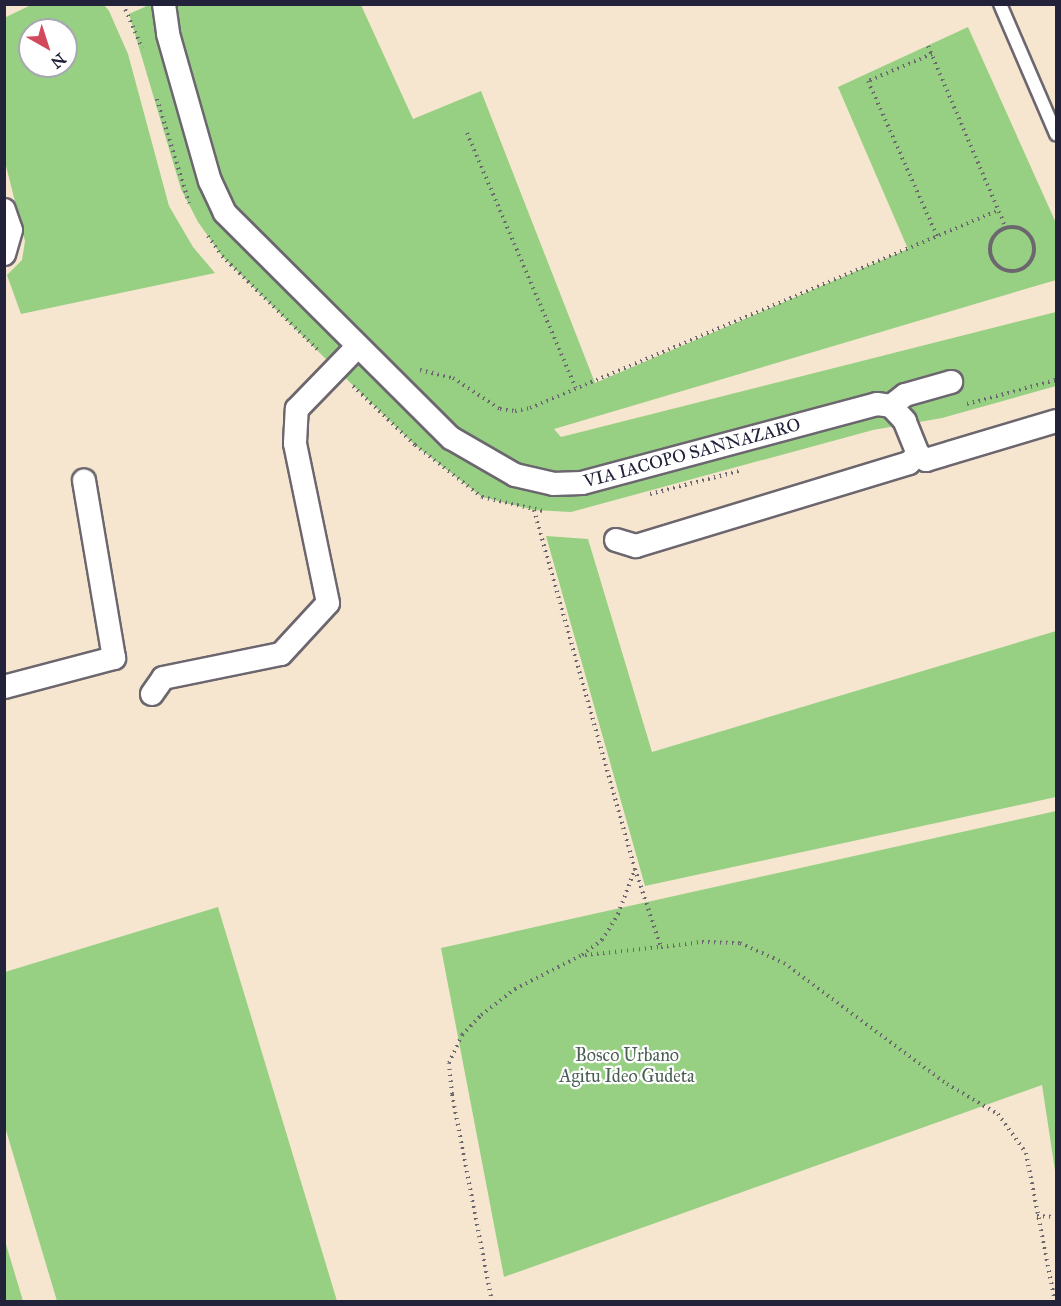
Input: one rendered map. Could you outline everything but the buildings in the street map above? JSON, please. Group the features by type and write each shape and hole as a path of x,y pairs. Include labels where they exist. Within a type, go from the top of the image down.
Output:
{"street":[{"name":"VIA IACOPO SANNAZARO","path":"150,4 168,34"},
{"name":"VIA IACOPO SANNAZARO","path":"164,4 168,34 210,181 225,213 357,347 452,438 482,458 515,475 552,484 582,483 877,404 891,406 905,395 951,382"},
{"path":"4,210 10,230 4,254"},
{"path":"152,694 163,678 281,654 328,603 295,443 297,409 357,347"},
{"path":"891,406 905,421 918,454 926,460 1056,421"},
{"path":"616,540 636,546 898,468 918,454"},
{"path":"4,687 114,658 84,481"}],"lane":[{"path":"1000,4 1056,134"}],"path":[{"path":"125,7 130,4"},
{"path":"928,46 1006,228"},
{"path":"932,54 868,81 937,236"},
{"path":"467,133 576,388"},
{"path":"376,408 422,368 453,378 500,409 515,411 576,388 999,210"},
{"path":"1006,228 1019,228 1033,243 1033,257 1017,270 1002,269 992,258 994,236 1006,228"},
{"path":"534,510 635,868 661,947"},
{"path":"492,1302 452,1094 449,1063 462,1035 481,1016 515,989 582,955 602,940 618,914 635,868"},
{"path":"582,955 702,942 740,944 784,963 947,1084 998,1114 1026,1153 1055,1302"},
{"path":"1037,1216 1056,1217"}],"green space":[{"path":"151,4 361,5 413,119 481,91 595,383 908,249 838,87 968,27 1056,223 1056,280 554,429 561,437 1056,312 1056,386 942,418 873,430 571,512 534,510 482,497 415,445 336,369 222,256 198,222 181,189 129,14"},
{"path":"31,5 104,5 109,11 128,54 169,206 193,247 215,273 21,314 7,275 22,260 25,241 5,162 4,18"},
{"path":"546,536 588,539 652,752 1056,631 1056,797 645,886"},
{"name":"Bosco Urbano Agitu Ideo Gudeta","path":"1056,811 1056,1177 1042,1085 504,1277 441,948"},
{"path":"218,907 337,1301 57,1301 5,1127 5,972"},
{"path":"5,1241 23,1301 5,1301"}]}
